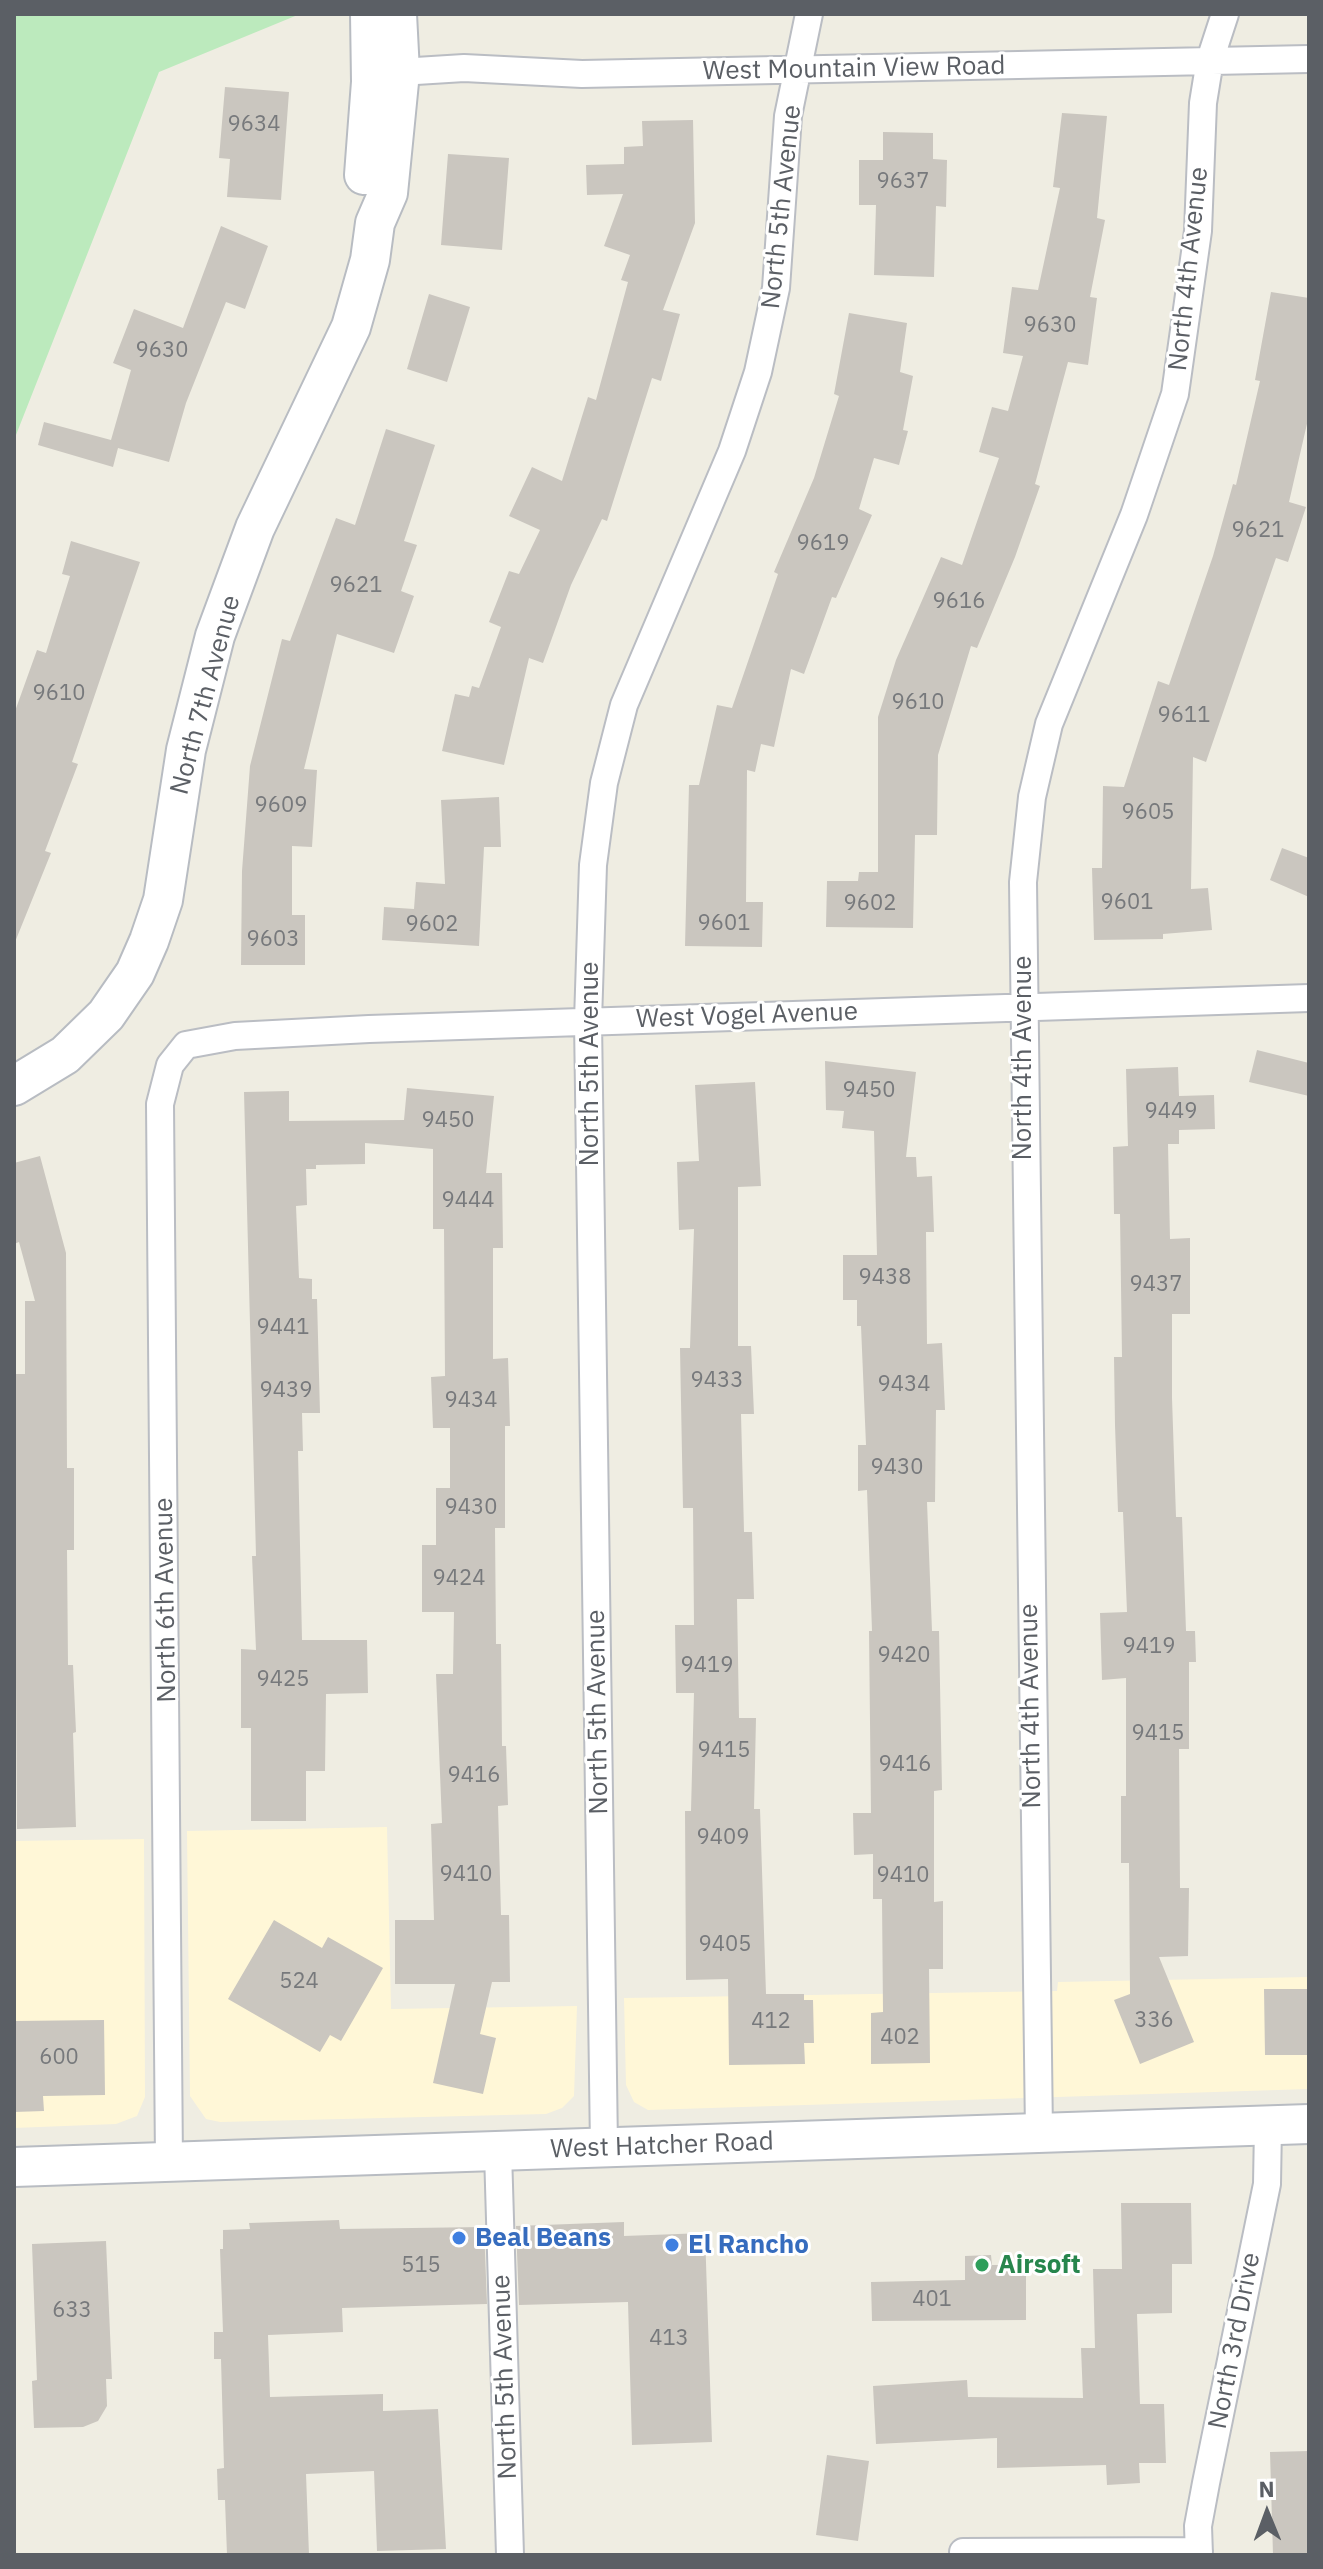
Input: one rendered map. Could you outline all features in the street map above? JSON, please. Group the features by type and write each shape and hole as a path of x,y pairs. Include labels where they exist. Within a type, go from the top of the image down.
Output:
{"street":[{"path":"370,14 385,77"},
{"path":"385,77 397,14"},
{"name":"North 5th Avenue","path":"604,2147 588,1021 593,865 604,783 624,705 732,451 758,372 776,288 788,116 809,14"},
{"name":"North 4th Avenue","path":"1039,2133 1022,1007 1023,882 1032,797 1049,724 1134,515 1175,394 1198,231 1203,103 1210,60 1225,14"},
{"name":"West Mountain View Road","path":"385,77 464,68 539,72 799,71 1309,59"},
{"name":"North 7th Avenue","path":"14,1086 65,1055 106,1015 135,973 149,941 163,900 186,750 215,636 255,528 351,327 370,260 375,223 363,193 385,77"},
{"name":"West Vogel Avenue","path":"186,1045 235,1036 588,1021 1309,998"},
{"name":"North 6th Avenue","path":"169,2162 160,1104 170,1065 186,1045"},
{"name":"West Hatcher Road","path":"14,2167 1309,2124"},
{"name":"North 3rd Drive","path":"1199,2553 1198,2526 1267,2184 1268,2126"},
{"name":"North 5th Avenue","path":"498,2152 510,2555"},
{"path":"963,2552 1199,2553"}],"shaded area":[{"path":"387,1827 391,2009 577,2006 574,2096 562,2108 546,2114 220,2122 206,2119 190,2096 187,1831"},
{"path":"144,1839 145,2097 137,2116 116,2124 14,2128 14,1841"},
{"path":"1309,1977 1309,2089 648,2110 634,2102 626,2085 624,1998 1057,1991 1058,1982"}],"green space":[{"path":"14,14 300,14 159,72 14,440"}],"building":[{"path":"225,87 289,92 281,200 227,197 230,159 219,158"},
{"path":"1062,113 1107,116 1097,218 1105,220 1090,297 1097,298 1088,365 1068,362 1035,484 1040,486 1015,557 977,648 971,646 938,755 937,835 915,835 913,928 826,927 827,881 858,881 859,872 878,872 878,717 896,660 941,557 962,565 999,458 979,452 992,407 1008,411 1023,356 1003,353 1012,287 1038,290 1060,188 1053,187"},
{"path":"693,120 695,223 663,310 680,314 661,381 652,378 607,521 602,519 571,585 543,663 529,658 504,765 442,751 455,694 469,697 472,686 479,688 501,627 489,622 509,571 519,574 540,530 509,516 532,467 562,481 588,397 596,400 628,282 621,280 630,255 604,246 623,194 587,195 586,165 624,164 624,147 643,146 642,121"},
{"path":"883,132 933,133 933,159 947,160 946,207 936,206 934,277 874,275 876,205 859,205 859,160 883,160"},
{"path":"448,154 509,158 502,250 441,245"},
{"path":"221,226 268,246 245,309 226,302 186,403 169,462 118,448 113,467 38,445 44,422 111,440 131,370 113,363 134,309 183,328"},
{"path":"1271,292 1309,298 1309,415 1289,502 1306,507 1288,562 1276,558 1206,762 1193,757 1191,889 1208,888 1212,930 1163,934 1163,939 1094,940 1092,868 1102,868 1103,786 1124,787 1158,681 1169,685 1213,556 1233,484 1236,485 1260,381 1255,380"},
{"path":"429,294 470,307 447,382 407,369"},
{"path":"849,313 907,323 900,372 913,376 903,430 908,431 899,465 874,458 859,509 872,515 836,598 832,597 804,674 791,669 774,747 761,744 755,772 747,770 746,902 763,902 762,947 685,946 689,785 699,785 717,705 732,708 778,574 774,572 814,478 839,396 834,394"},
{"path":"386,429 435,445 404,541 417,545 401,591 414,596 394,653 337,634 304,769 317,770 312,847 292,846 292,915 305,915 305,965 241,965 242,871 250,766 282,639 290,641 336,518 355,525"},
{"path":"71,541 140,562 72,762 78,764 45,851 51,853 15,942 14,714 37,650 46,653 70,576 62,574"},
{"path":"499,797 501,847 484,847 479,946 382,940 384,907 414,909 416,882 445,884 441,800"},
{"path":"1282,848 1309,858 1309,897 1270,880"},
{"path":"1257,1050 1309,1063 1309,1096 1249,1082"},
{"path":"825,1061 916,1072 906,1157 916,1157 917,1177 932,1176 934,1232 926,1232 927,1344 942,1343 945,1410 936,1410 935,1502 927,1502 932,1631 939,1631 942,1790 934,1791 934,1902 943,1901 943,1969 929,1969 930,2063 871,2064 871,2013 883,2012 882,1899 873,1899 873,1854 854,1855 853,1813 871,1813 869,1631 872,1631 867,1490 858,1491 858,1445 866,1445 861,1326 857,1326 857,1300 843,1300 843,1255 877,1255 874,1131 842,1128 844,1111 826,1110"},
{"path":"1178,1067 1179,1096 1214,1095 1215,1129 1179,1130 1179,1144 1168,1144 1170,1239 1190,1238 1190,1314 1172,1314 1172,1398 1176,1517 1182,1517 1186,1631 1195,1631 1196,1662 1189,1662 1189,1749 1179,1749 1180,1888 1189,1888 1188,1956 1159,1957 1194,2042 1140,2064 1114,2000 1130,1994 1129,1863 1121,1863 1121,1796 1126,1796 1126,1678 1102,1680 1100,1613 1127,1612 1123,1512 1118,1512 1115,1425 1114,1357 1122,1357 1120,1214 1114,1214 1113,1147 1128,1146 1126,1069"},
{"path":"755,1082 761,1186 738,1187 738,1346 751,1346 754,1414 741,1414 744,1532 752,1532 754,1599 737,1599 739,1718 756,1718 754,1809 760,1809 766,1994 804,1994 804,2000 813,2000 814,2043 804,2043 805,2064 729,2065 728,1979 686,1980 685,1811 691,1811 694,1693 676,1693 675,1625 694,1625 693,1508 683,1508 680,1348 690,1348 694,1229 679,1230 677,1162 699,1161 695,1085"},
{"path":"407,1088 494,1096 486,1173 502,1173 503,1248 493,1248 493,1359 508,1358 510,1426 505,1426 505,1528 495,1528 496,1644 501,1644 502,1746 506,1746 508,1805 498,1806 501,1915 509,1915 510,1982 492,1982 480,2034 496,2038 483,2094 433,2083 455,1984 395,1984 395,1920 434,1920 431,1824 442,1823 436,1674 453,1674 454,1612 422,1612 422,1545 436,1545 436,1488 450,1488 450,1428 433,1428 431,1377 445,1376 444,1229 433,1229 433,1149 365,1143 365,1164 316,1165 316,1169 306,1169 307,1205 296,1206 299,1278 312,1279 312,1299 317,1299 320,1413 302,1413 303,1451 298,1451 302,1640 367,1640 368,1693 326,1694 325,1771 306,1771 306,1821 251,1821 251,1728 241,1728 241,1649 256,1650 244,1092 289,1091 289,1121 404,1120"},
{"path":"40,1156 66,1253 67,1468 74,1468 74,1550 67,1550 68,1665 73,1665 76,1827 17,1829 14,1374 25,1374 25,1301 35,1301 19,1242 14,1244 14,1163"},
{"path":"274,1920 322,1948 328,1937 383,1968 341,2041 330,2035 320,2052 228,1999"},
{"path":"1264,1989 1309,1989 1309,2055 1265,2055"},
{"path":"104,2020 105,2095 43,2096 44,2111 14,2112 14,2021"},
{"path":"1121,2203 1191,2203 1192,2264 1172,2264 1172,2313 1137,2314 1140,2404 1164,2404 1166,2463 1139,2463 1140,2483 1107,2485 1106,2465 997,2468 997,2438 876,2444 873,2386 967,2380 968,2397 1083,2398 1081,2348 1095,2348 1093,2269 1122,2269"},
{"path":"339,2220 340,2229 484,2227 487,2304 342,2308 343,2332 268,2335 270,2397 383,2394 383,2411 438,2409 446,2549 377,2551 374,2471 306,2474 309,2555 227,2555 225,2500 218,2500 217,2469 224,2468 221,2359 214,2359 214,2332 223,2332 220,2249 223,2249 223,2230 250,2229 249,2223"},
{"path":"624,2222 624,2236 705,2233 712,2442 632,2445 628,2302 519,2305 516,2226"},
{"path":"106,2241 112,2379 106,2379 107,2406 98,2421 83,2427 34,2428 32,2381 37,2380 32,2244"},
{"path":"991,2255 992,2265 1026,2265 1026,2320 872,2321 871,2282 965,2280 965,2256"},
{"path":"1309,2451 1309,2555 1273,2555 1270,2452"},
{"path":"827,2455 869,2461 858,2541 816,2535"}],"place":[{"name":"Beal Beans","path":"459,2238"},
{"name":"El Rancho","path":"672,2245"},
{"name":"Airsoft","path":"982,2265"}]}
